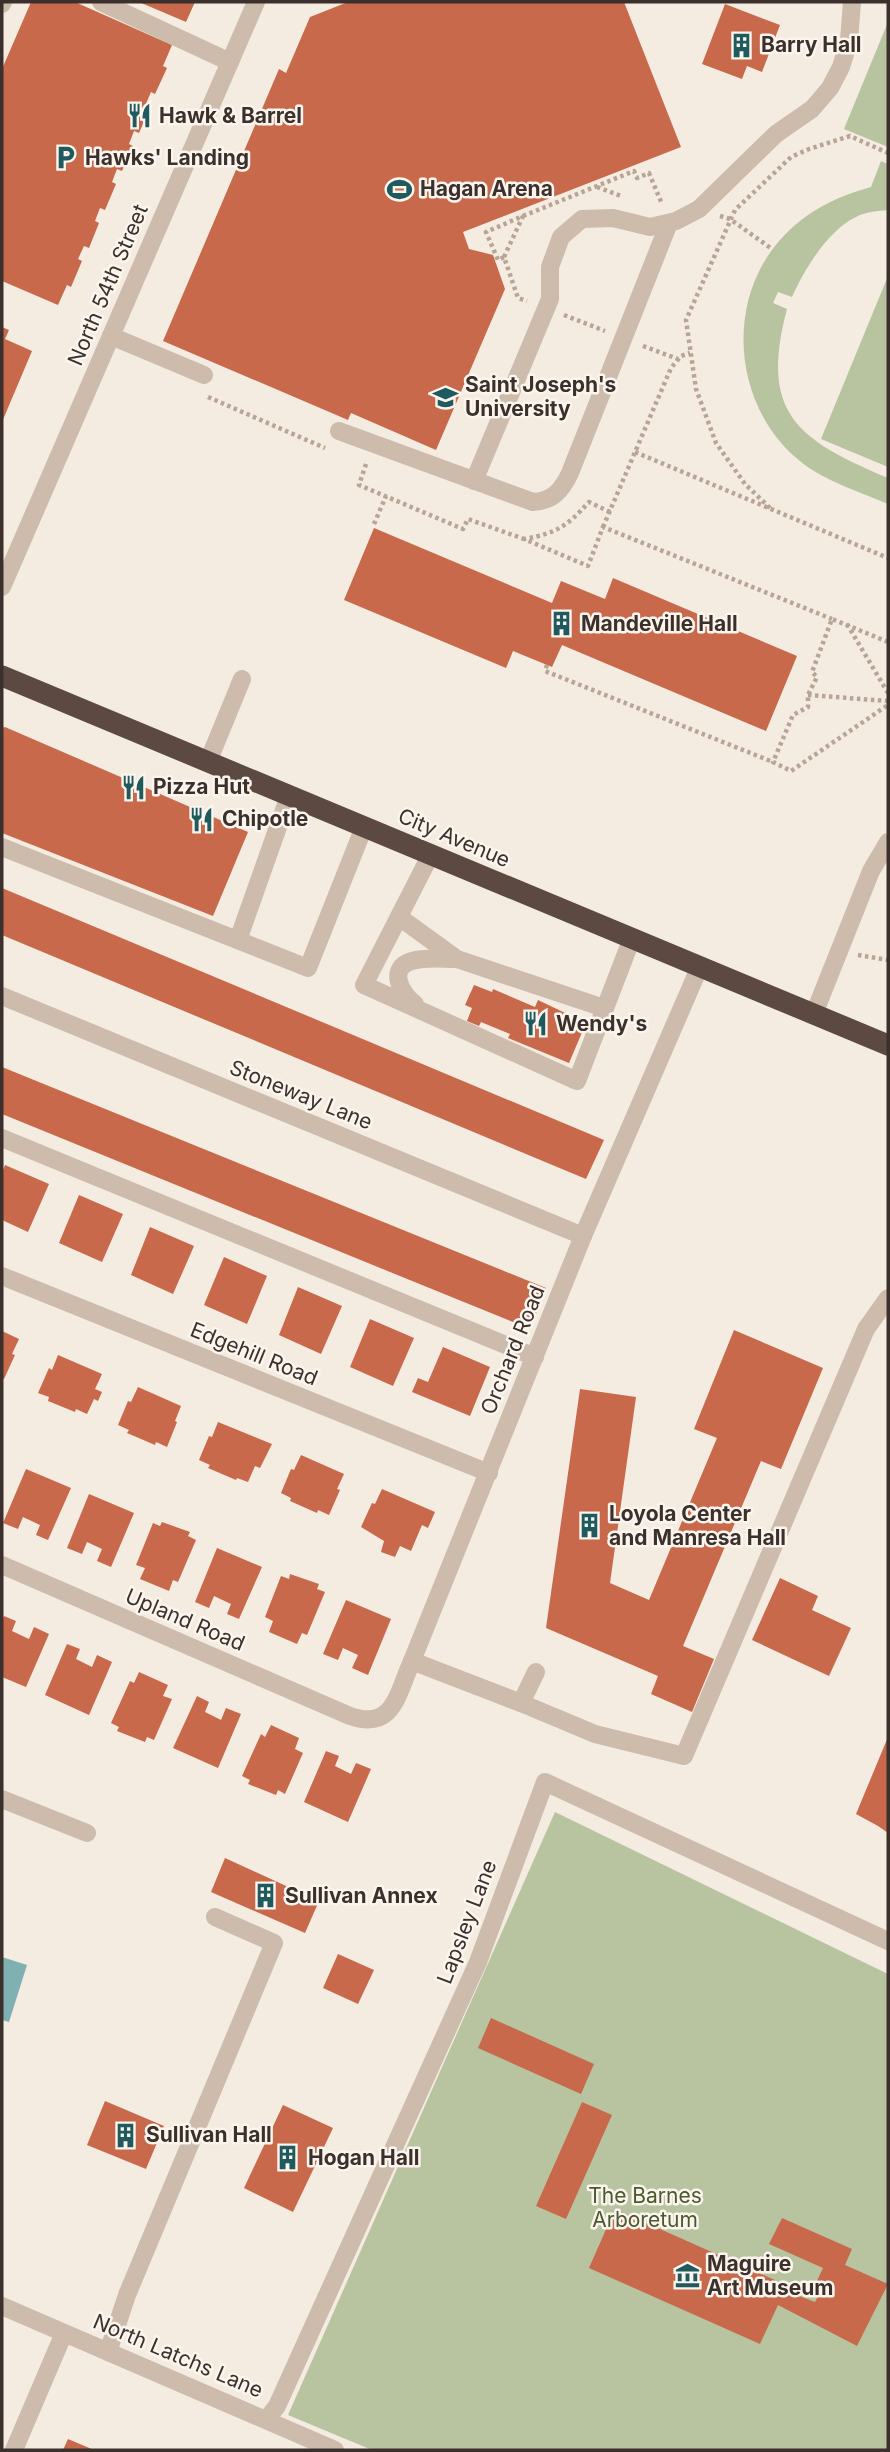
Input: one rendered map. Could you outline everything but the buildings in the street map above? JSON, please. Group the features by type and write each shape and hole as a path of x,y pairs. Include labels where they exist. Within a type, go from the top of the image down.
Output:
{"highway":[{"name":"City Avenue","path":"2,676 888,1045"}],"street":[{"path":"100,2 230,62"},
{"name":"North 54th Street","path":"2,587 256,2"},
{"path":"474,481 550,299 550,267 561,237 582,219 613,218 650,228 669,223 699,209 776,134 812,109 830,88 841,67 849,41 852,2"},
{"path":"339,431 533,502 544,501 562,489 669,223"},
{"path":"111,335 201,384"},
{"path":"208,762 242,679"},
{"path":"239,940 289,796"},
{"path":"2,847 308,968 364,827"},
{"path":"814,1014 871,871 888,842"},
{"path":"431,855 364,985 577,1081 632,938"},
{"path":"399,917 457,959 604,1008"},
{"path":"425,1013 406,998 398,986 398,975 411,961 457,959"},
{"name":"Orchard Road","path":"350,1716 374,1721 383,1717 390,1709 489,1473 583,1236 699,967"},
{"name":"Stoneway Lane","path":"2,996 583,1236"},
{"path":"2,1138 535,1357"},
{"name":"Edgehill Road","path":"2,1276 489,1473"},
{"path":"412,1661 595,1734 684,1756 866,1329 888,1298"},
{"name":"Upland Road","path":"2,1565 350,1716"},
{"path":"521,1703 536,1672"},
{"name":"Lapsley Lane","path":"267,2419 276,2406 478,1962 545,1782 888,1941"},
{"path":"2,1798 87,1833"},
{"path":"108,2352 127,2295 274,1943 215,1917"},
{"name":"North Latchs Lane","path":"2,2306 335,2450"},
{"path":"14,2450 64,2333"}],"path":[{"path":"770,508 745,484 716,443 700,406 686,320 735,210 784,163 808,149 850,136 888,153"},
{"path":"523,216 634,172 637,178 649,173 662,205 654,208"},
{"path":"597,187 632,200"},
{"path":"699,209 730,219 772,249"},
{"path":"356,461 367,464 359,485 463,529 468,519 588,566 671,368 676,360 690,353"},
{"path":"201,384 331,451"},
{"path":"635,452 888,558"},
{"path":"374,524 386,496"},
{"path":"524,539 551,534 572,520 589,502 610,512"},
{"path":"603,527 888,642"},
{"path":"773,762 793,715 808,707 808,695 817,677 812,672 832,619"},
{"path":"846,624 888,692"},
{"path":"547,665 545,671 791,771 888,703"},
{"path":"808,695 888,703"}],"green space":[{"path":"888,22 888,147 844,129"},
{"path":"881,161 888,164 888,210 863,214 836,231 818,252 792,297 778,292 773,303 787,309 778,374 783,399 793,419 809,436 830,450 888,478 888,504 815,472 794,456 774,433 758,408 749,380 744,350 745,321 751,292 763,265 780,240 800,221 821,207 871,187"},
{"path":"888,276 888,467 821,439"},
{"name":"The Barnes Arboretum","path":"555,1812 888,1974 888,2450 372,2450 288,2415"}],"water":[{"path":"2,1957 27,1965 9,2022 2,2020"}],"place":[{"name":"Barry Hall","path":"741,45"},
{"name":"Hawk & Barrel","path":"139,116"},
{"name":"Hawks' Landing","path":"65,158"},
{"name":"Hagan Arena","path":"400,189"},
{"name":"Saint Joseph's University","path":"445,397"},
{"name":"Mandeville Hall","path":"561,624"},
{"name":"Pizza Hut","path":"133,787"},
{"name":"Chipotle","path":"202,819"},
{"name":"Wendy's","path":"536,1024"},
{"name":"Loyola Center and Manresa Hall","path":"589,1526"},
{"name":"Sullivan Annex","path":"265,1896"},
{"name":"Sullivan Hall","path":"126,2135"},
{"name":"Hogan Hall","path":"288,2158"},
{"name":"Maguire Art Museum","path":"687,2276"}]}
